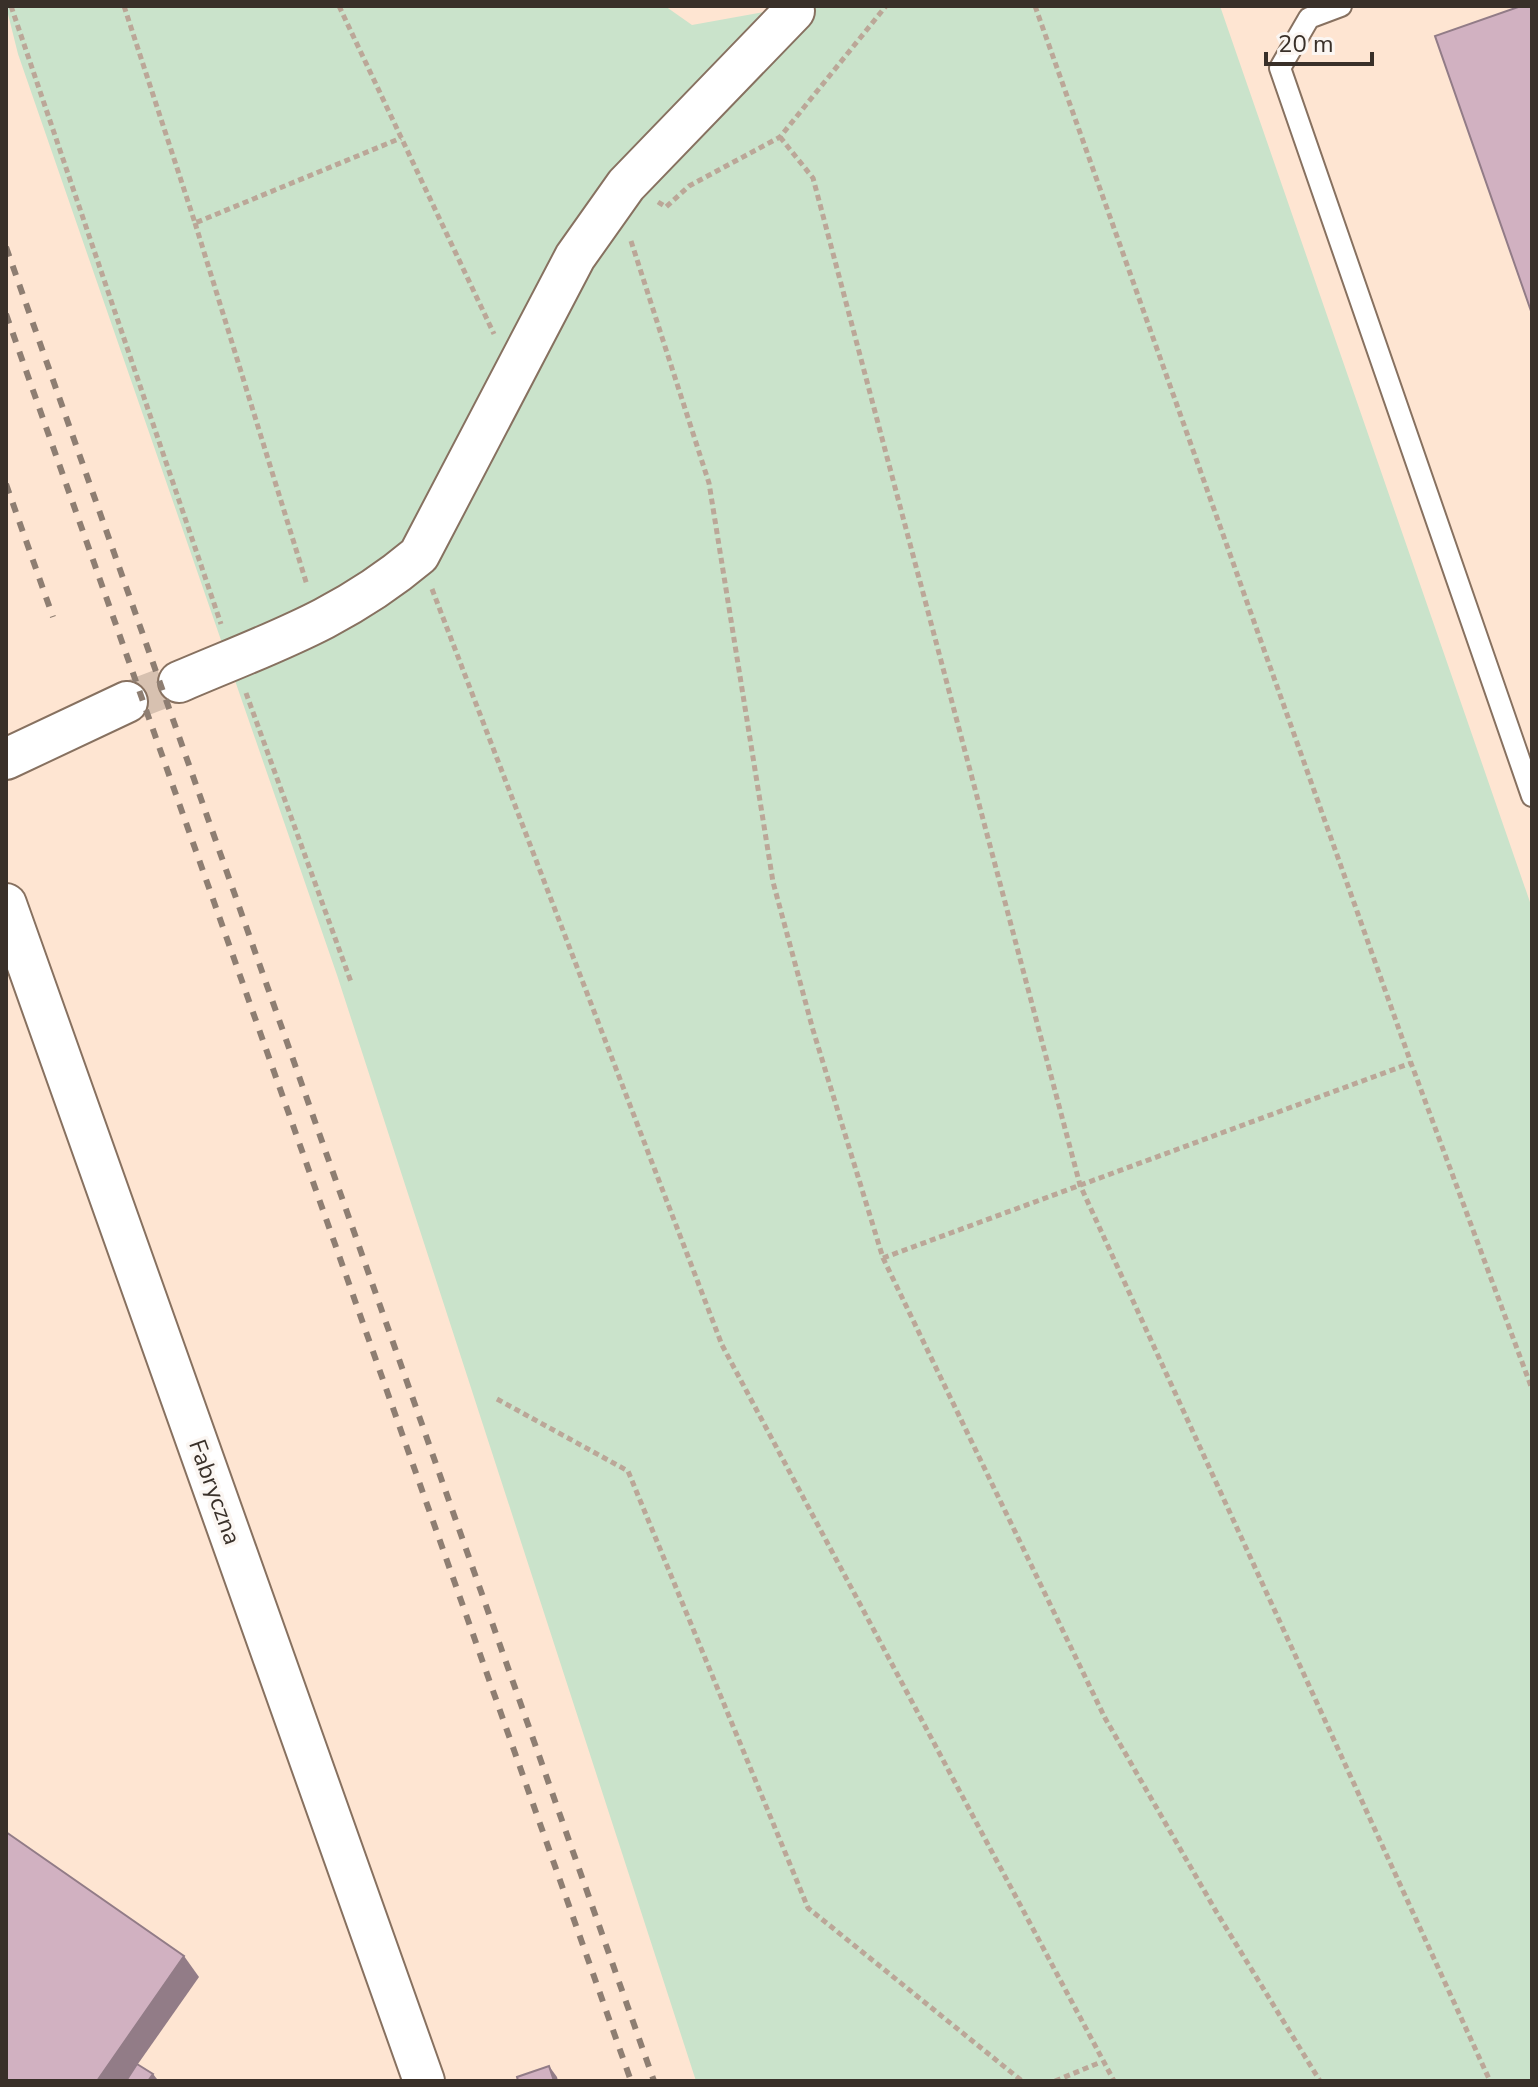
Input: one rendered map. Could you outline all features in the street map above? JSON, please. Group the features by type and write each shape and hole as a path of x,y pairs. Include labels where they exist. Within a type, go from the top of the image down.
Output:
{"street":[{"path":"179,682 319,624 378,589 419,555 575,257 621,191 794,11"},
{"path":"6,759 127,702"},
{"name":"Fabryczna","path":"6,904 424,2081"}],"lane":[{"path":"1341,6 1309,18 1280,68 1532,796"}],"path":[{"path":"11,6 233,659 351,982"},
{"path":"124,6 195,223 319,624"},
{"path":"339,6 513,375"},
{"path":"621,191 666,207 689,186 780,137 886,6"},
{"path":"1035,6 1411,1063 1532,1389"},
{"path":"780,137 813,178 1080,1185 1490,2081"},
{"path":"195,223 401,138"},
{"path":"621,191 709,483 773,882 813,1030 883,1258 1105,1718 1217,1913 1320,2081"},
{"path":"419,555 722,1345 1101,2062 1114,2081"},
{"path":"883,1258 1411,1063"},
{"path":"497,1399 628,1471 808,1908 1022,2081"},
{"path":"1055,2081 1101,2062"}],"green space":[{"path":"6,6 665,6 692,25 797,6 1220,6 1532,908 1532,2081 696,2081 337,975 18,54"}],"building":[{"path":"1521,6 1532,6 1532,314 1435,36"},
{"path":"6,1832 184,1956 97,2081 6,2081"},
{"path":"137,2064 153,2074 148,2081 126,2081"},
{"path":"549,2066 554,2081 518,2081 517,2077"}],"tunnel":[{"path":"127,702 179,682"}],"railway":[{"path":"6,247 654,2081"},
{"path":"6,314 631,2081"},
{"path":"6,484 53,617"}]}
